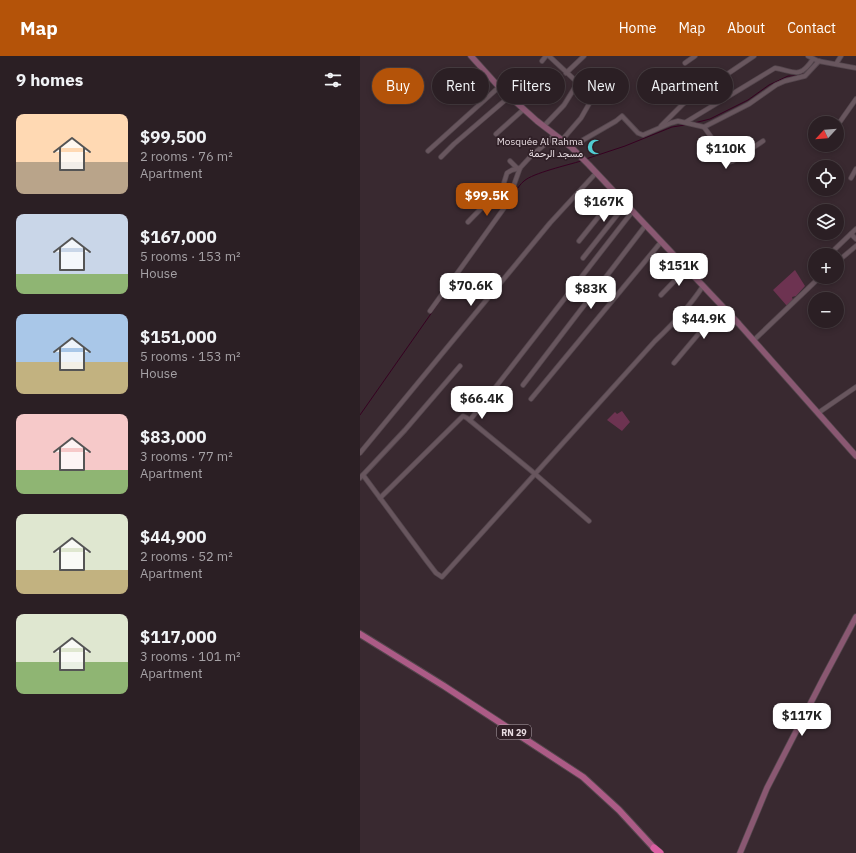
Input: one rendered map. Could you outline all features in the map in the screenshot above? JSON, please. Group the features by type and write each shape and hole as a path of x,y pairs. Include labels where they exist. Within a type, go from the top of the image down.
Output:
{"main road":[{"name":"RN 29","path":"360,634 444,686 583,777 619,810 657,851"}],"street":[{"path":"471,56 497,85"},
{"path":"566,73 584,56"},
{"path":"685,63 695,56"},
{"path":"660,128 683,104 754,56"},
{"path":"808,56 816,60 856,68"},
{"path":"836,64 841,56"},
{"path":"542,61 550,57 577,82 564,105 544,126"},
{"path":"686,122 775,68 792,73 799,72 804,70 816,60"},
{"path":"704,127 749,104 776,85 784,81 805,76 816,60"},
{"path":"428,151 497,89"},
{"path":"844,116 856,99"},
{"path":"441,157 501,104"},
{"path":"519,104 571,147 596,173 754,340 856,456"},
{"path":"562,140 581,118 589,104"},
{"path":"496,134 524,109"},
{"path":"571,147 622,116 641,135 678,121 704,127 729,162 733,161 763,141"},
{"path":"468,222 503,186 507,173 518,168 549,141 554,134"},
{"path":"510,160 518,168"},
{"path":"430,310 507,204 518,168"},
{"path":"850,178 856,169"},
{"path":"360,453 550,224 596,173"},
{"path":"579,241 616,195"},
{"path":"583,258 625,205"},
{"path":"470,420 632,212"},
{"path":"523,385 645,226"},
{"path":"835,248 856,229"},
{"path":"851,234 856,239"},
{"path":"531,398 661,242"},
{"path":"844,256 856,246"},
{"path":"661,295 686,269"},
{"path":"754,340 813,284"},
{"path":"460,366 405,430 361,476 380,498 436,573 442,577 649,346 669,327 695,298 703,286"},
{"path":"674,362 722,306"},
{"path":"818,412 856,387"},
{"path":"380,498 457,420 463,416 470,420 534,473 589,521"},
{"path":"740,853 767,788 819,685 856,617"}],"shaded area":[{"path":"795,270 805,286 796,296 792,297 793,300 787,306 773,290"},
{"path":"622,411 630,422 622,431 607,420 615,412 617,414"}],"waterway":[{"path":"694,123 710,119 748,100 769,85 788,76 796,76 805,71"},
{"path":"586,159 625,146 672,127 685,125"},
{"path":"510,202 519,186 528,178 581,161"},
{"path":"360,415 449,288"}],"place":[{"name":"Mosquée Al Rahma مسجد الرحمة","path":"595,147"}]}
